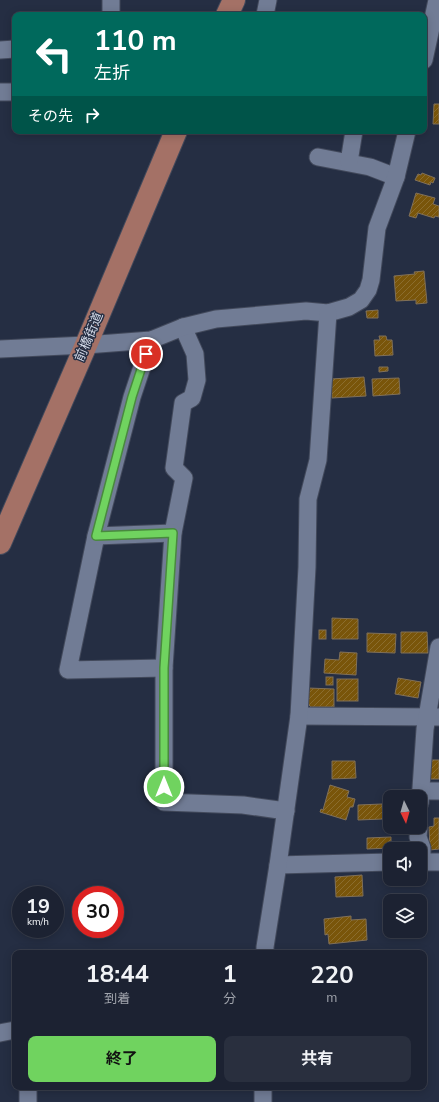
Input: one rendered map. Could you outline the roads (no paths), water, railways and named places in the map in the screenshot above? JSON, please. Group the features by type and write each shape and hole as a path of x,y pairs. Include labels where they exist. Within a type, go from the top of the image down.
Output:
{"main road":[{"path":"228,12 234,0"},
{"name":"前橋街道","path":"0,543 86,346 175,134"}],"street":[{"path":"110,12 111,0"},
{"path":"266,12 268,0"},
{"path":"427,46 437,0"},
{"path":"0,50 12,49"},
{"path":"0,92 12,92"},
{"path":"349,162 354,134"},
{"path":"0,349 86,346 151,340 183,328 216,320 306,311 328,313 349,306 360,300 368,290 371,280 377,228 396,176 406,134"},
{"path":"318,157 370,167 396,176"},
{"path":"265,950 299,716 307,567 308,500 318,460 328,331 328,313"},
{"path":"183,328 195,354 197,380 192,398 183,403 174,468 184,478 173,533 164,668 164,802 243,806 286,811"},
{"path":"151,340 132,397 96,536 68,670 164,668"},
{"path":"96,536 173,533"},
{"path":"421,790 433,717 439,647"},
{"path":"299,716 433,717"},
{"path":"427,795 439,791"},
{"path":"278,865 383,862"},
{"path":"427,862 439,862"},
{"path":"0,1034 12,1031"},
{"path":"28,1090 28,1102"},
{"path":"263,1090 263,1102"}]}
